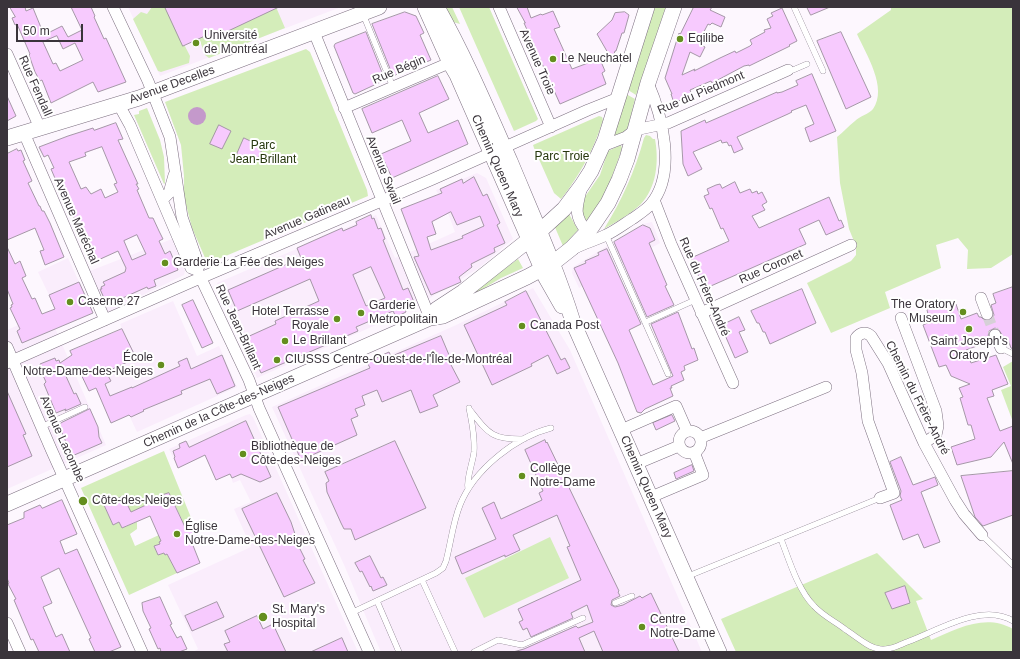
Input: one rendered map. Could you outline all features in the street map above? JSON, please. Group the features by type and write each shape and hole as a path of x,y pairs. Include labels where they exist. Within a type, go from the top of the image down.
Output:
{"street":[{"path":"113,7 170,137 182,217 199,266 198,274"},
{"name":"Avenue Decelles","path":"7,138 152,93 379,7"},
{"name":"Chemin Queen Mary","path":"425,7 450,63 498,150"},
{"name":"Chemin Queen Mary","path":"437,7 464,57 498,150 534,236 547,266 562,288 573,322 719,652"},
{"name":"Avenue Troie","path":"499,7 551,127"},
{"name":"Chemin de la Côte-des-Neiges","path":"430,318 437,309 464,292 558,215 582,185 603,146 646,7"},
{"name":"Chemin de la Côte-des-Neiges","path":"7,504 430,318 443,316 547,266 572,248 602,213 619,180 627,159 648,83 674,7"},
{"name":"Avenue Swail","path":"314,32 381,201 430,318"},
{"name":"Rue Fendall","path":"7,54 40,128"},
{"name":"Rue Bégin","path":"344,108 464,57"},
{"name":"Rue du Piedmont","path":"603,146 626,137 635,130 661,125 788,70"},
{"name":"Chemin de la Côte-des-Neiges","path":"572,248 606,235 642,212 654,200 660,186 665,166 665,150 654,97 648,83"},
{"name":"Avenue Gatineau","path":"10,362 105,320 198,274 381,201 618,98"},
{"name":"Rue Jean-Brillant","path":"119,104 130,125 192,268 198,274 249,380 369,652"},
{"name":"Avenue Maréchal","path":"24,133 105,320"},
{"path":"162,200 169,193 175,171"},
{"name":"Chemin de la Côte-des-Neiges","path":"582,185 576,210 580,223 587,232"},
{"name":"Rue du Frère-André","path":"654,200 695,300 733,383"},
{"name":"Rue Coronet","path":"701,313 851,245"},
{"path":"981,298 988,314"},
{"path":"901,318 936,412 938,426 936,434 924,443"},
{"name":"Chemin du Frère-André","path":"880,498 894,493 868,421 862,373 855,345 856,338 860,334 866,333 871,336 888,363 924,443 958,504 964,514 982,535"},
{"path":"995,335 1001,348"},
{"name":"Avenue Lacombe","path":"7,347 10,362 65,479 142,652"},
{"path":"700,438 826,387"},
{"path":"621,430 676,406 687,431"},
{"path":"687,431 696,433 700,438 701,441 699,448 694,452 687,453 679,446 679,439 687,431"},
{"path":"636,464 679,446"},
{"path":"651,498 703,475 694,452"},
{"path":"7,623 20,652"}],"lane":[{"path":"794,7 823,71"},
{"path":"362,13 393,87"},
{"path":"788,70 794,70 808,64"},
{"path":"606,235 668,374"},
{"path":"646,322 695,300"},
{"path":"1001,348 1013,354"},
{"path":"41,427 85,407"},
{"path":"468,489 474,441 469,408 482,426 490,433 505,439 524,439"},
{"path":"351,613 440,571 445,566 458,509 468,489 494,459 508,448 524,439 551,428"},
{"path":"686,577 880,498"},
{"name":"Chemin du Frère-André","path":"982,535 1013,565"},
{"path":"780,539 795,573 810,601 820,612 860,640 878,649 896,646 954,622 974,616 996,615 1013,621"},
{"path":"422,580 455,652"},
{"path":"616,603 632,596"},
{"path":"377,601 399,652"},
{"path":"474,652 498,640 522,644 583,618"}],"shaded area":[{"name":"Université de Montréal","path":"128,7 341,7 160,76"},
{"path":"197,107 203,110 206,116 203,122 197,125 191,122 188,116 191,110"},
{"path":"477,173 486,178 513,239 479,268 414,308 257,378 217,283 376,215 395,258 415,250 455,232 448,213 436,190"},
{"path":"652,222 660,243 579,288 572,273 573,267 643,224"},
{"path":"172,239 185,271 184,275 108,312 90,271"},
{"path":"68,258 79,282 49,295 38,272"},
{"name":"Collège Notre-Dame","path":"533,288 570,350 702,652 381,652 345,567 272,407 454,326"},
{"name":"École Notre-Dame-des-Neiges","path":"173,301 197,356 219,346 237,387 137,432 129,415 112,400 105,384 111,381 106,372 135,358 120,324"},
{"path":"48,312 106,445 7,489 7,330"},
{"name":"St. Mary's Hospital","path":"250,414 253,417 358,652 193,652 198,649 168,585 251,547 234,509 251,502 240,480 233,483 230,474 216,480 205,455 178,468 169,449"}],"green space":[{"path":"152,7 165,7 190,56 189,63 161,72 158,71 133,19 141,12 147,14"},
{"path":"276,7 285,28 209,58 205,55 199,38 207,35 209,40"},
{"path":"445,7 452,7 460,24 453,22"},
{"path":"459,7 489,7 538,119 536,121 514,131"},
{"path":"655,7 666,7 636,95 628,90"},
{"path":"891,7 1013,7 1013,254 991,268 967,269 968,250 958,238 936,245 941,268 885,292 890,308 831,333 807,283 851,261 856,255 856,246 849,229 840,183 837,137 857,119 871,111 877,101 877,81 870,61 857,34 891,10"},
{"name":"Parc Jean-Brillant","path":"306,49 310,52 367,190 368,196 209,263 206,260 192,228 184,197 184,176 181,145 165,102"},
{"path":"626,94 635,99 627,131 613,137"},
{"path":"147,108 160,140 164,157 164,184 134,115 139,114 139,111"},
{"name":"Parc Troie","path":"599,116 602,117 603,120 591,151 574,181 561,199 554,193 533,145"},
{"path":"646,135 655,139 657,156 655,174 650,191 636,209 604,229 617,207 627,185"},
{"path":"621,145 622,148 608,186 593,213 587,220 585,220 580,204 600,175 608,151"},
{"path":"569,214 578,230 563,246 554,225"},
{"path":"518,259 523,268 501,278 471,296 470,294"},
{"path":"1013,361 1013,422 1001,390 1011,386 1003,367"},
{"path":"164,451 196,530 187,526 185,527 169,493 152,499 152,501 131,514 123,496 104,505 113,525 119,522 122,528 137,522 137,529 130,534 135,546 159,535 161,541 160,544 154,546 158,555 164,553 165,555 167,554 177,573 129,595 81,488"},
{"path":"550,537 569,578 484,618 465,578"},
{"path":"877,553 923,599 916,601 931,640 971,624 992,622 1003,624 1013,629 1013,652 736,652 721,619"}],"building":[{"path":"10,7 25,7 26,11 33,8 44,35 62,26 68,37 82,30 71,7 91,7 104,39 106,38 126,82 98,92 93,82 51,103 42,80 40,81 35,72 29,55 30,54 17,24 15,25 12,18 15,17","holes":["57,36 63,49 75,43 83,60 60,71 56,63 53,64 43,42"]},
{"path":"165,7 279,7 209,40 207,35 183,46"},
{"name":"Le Neuchatel","path":"517,7 527,7 531,18 553,11 560,27 554,29 572,69 599,57 605,71 602,73 606,84 560,104"},
{"path":"694,7 712,7 710,10 725,17 721,27 712,23 710,25 708,24 698,43 705,47 700,57 690,52 682,75 695,69 694,71 735,51 736,53 750,46 752,44 750,40 765,32 764,30 771,28 767,19 773,16 771,13 782,8 797,41 789,45 790,46 749,66 744,66 712,83 711,81 690,90 692,95 674,103 665,78 679,33 680,34"},
{"path":"807,7 830,7 811,15"},
{"path":"405,12 416,16 424,33 420,35 431,60 393,76 372,24"},
{"path":"625,12 629,15 624,33 622,33 612,60 597,34 612,20 615,13"},
{"path":"366,32 385,80 355,94 353,93 334,46 335,44"},
{"path":"841,32 871,97 846,109 817,41"},
{"path":"812,74 836,131 810,142 805,128 814,124 806,105 737,137 743,149 734,153 731,145 729,146 727,142 722,143 721,140 693,152 702,169 688,176 683,164 681,131 705,120 706,123 777,92 782,92 798,85 796,81"},
{"path":"438,76 449,99 419,113 428,133 458,120 468,144 392,178 381,154 411,141 402,120 372,133 362,109"},
{"path":"7,96 16,116 7,121"},
{"path":"116,123 123,139 118,140 138,184 136,184 139,189 137,190 149,218 153,218 163,239 159,241 165,254 170,251 178,270 154,280 156,286 148,289 147,287 107,305 100,289 102,289 101,287 105,285 103,282 125,272 126,268 118,251 96,261 94,257 92,257 88,248 86,248 73,215 70,213 51,169 54,168 48,155 44,157 39,147 93,128 94,130","holes":["102,147 117,183 114,184 118,192 105,198 101,189 91,194 86,187 81,189 69,162 86,156 85,153","137,235 146,254 132,260 124,241"]},
{"path":"219,125 231,131 222,149 210,144"},
{"path":"244,138 263,147 256,163 237,154"},
{"path":"17,149 18,151 21,150 25,160 23,161 32,181 28,183 39,206 42,211 44,211 50,223 64,257 45,265 40,251 44,250 35,228 7,240 7,154"},
{"path":"474,177 483,196 487,194 500,223 497,225 505,243 494,248 495,252 471,264 472,267 459,277 461,282 431,295 414,257 419,256 401,209 442,193 440,189 462,179 463,183","holes":["451,212 457,225 480,216 484,226 462,236 463,238 431,250 427,237 436,234 432,222"]},
{"path":"735,182 740,193 750,189 752,193 757,191 758,194 762,192 767,202 762,205 765,210 752,216 759,228 829,197 839,221 841,220 844,227 826,235 819,220 799,229 806,244 704,289 691,258 729,241 704,196 709,194 707,189 720,184 722,188"},
{"path":"371,215 372,219 374,218 378,229 381,228 385,239 383,240 403,290 408,288 414,302 404,307 406,312 396,317 393,311 356,327 358,331 261,373 245,338 276,324 275,321 319,301 310,279 237,311 228,290 301,258 297,248 342,228 343,231 357,225 356,222","holes":["371,267 385,298 366,306 353,275"]},
{"path":"643,225 650,228 655,240 649,243 667,285 665,286 674,305 647,317 614,242"},
{"path":"7,247 15,264 20,261 26,276 22,278 32,299 35,298 42,314 55,309 49,295 79,282 93,313 22,343 17,331 20,329 10,308 13,304 7,289"},
{"path":"607,249 641,324 629,330 653,385 673,376 651,324 678,312 692,349 694,348 698,360 684,366 685,370 681,372 684,380 671,386 672,388 670,388 673,396 645,409 641,413 637,412 618,363 574,268 586,263 585,261 599,255 598,253"},
{"path":"1013,287 1013,349 1011,348 1007,337 1004,338 999,330 995,328 989,331 987,338 988,342 966,350 971,363 996,355 1008,384 992,390 994,396 987,398 1000,431 1013,426 1013,464 1004,442 991,457 957,465 951,447 975,439 971,425 968,425 960,398 963,397 959,388 970,384 951,376 946,365 939,367 923,325 930,322 927,310 931,303 940,300 946,302 951,307 956,304 961,319 977,313 979,317 985,321 989,321 994,315 991,305 996,303 993,294"},
{"path":"802,289 816,323 770,344 765,332 763,332 759,323 757,323 751,311"},
{"path":"526,291 561,360 565,358 570,368 557,374 548,355 531,364 532,366 492,385 464,325 507,305 505,302"},
{"path":"193,300 213,343 202,348 182,305"},
{"path":"739,317 745,330 739,332 748,352 735,358 718,319 725,323"},
{"path":"122,329 136,358 106,372 111,381 105,384 110,396 132,388 180,366 178,362 187,358 191,369 222,355 235,386 217,394 210,379 181,391 182,394 143,410 144,411 131,417 129,415 111,423 96,388 89,391 78,368 65,374 74,394 76,393 81,404 56,413 44,384 46,382 41,371 40,364 55,358 56,361 59,360 60,363 72,355 70,351"},
{"path":"441,336 452,362 450,363 460,382 433,395 438,406 420,413 411,390 382,402 377,390 362,396 365,405 355,409 358,416 351,419 357,435 301,460 278,407 370,368 367,362 389,352 391,356"},
{"path":"7,391 26,434 23,435 32,456 7,467"},
{"path":"90,409 98,427 99,437 102,443 72,456 59,426 61,423"},
{"path":"672,415 675,421 656,430 653,423"},
{"path":"246,421 271,477 260,482 241,474 232,478 230,474 216,480 205,455 178,468 173,451 180,448 179,444 186,441 189,447"},
{"path":"545,440 619,591 620,596 612,600 611,605 615,607 623,605 640,596 642,598 651,593 679,652 603,652 594,631 579,638 585,652 513,652 524,649 576,626 578,628 593,622 587,605 571,613 573,618 531,637 527,628 523,630 519,622 523,620 518,609 581,580 567,547 570,546 557,515 513,535 520,550 462,574 455,557 496,539 482,508 494,502 501,519 542,500 539,493 543,491 525,450"},
{"path":"395,441 426,508 355,540 351,529 344,529 327,492 326,483 329,481 325,472"},
{"path":"901,457 913,485 935,477 938,485 921,492 940,542 924,548 918,534 903,540 890,505 902,500 900,496 901,491 890,462"},
{"path":"692,465 694,471 676,479 674,473"},
{"path":"1013,471 1013,515 983,526 975,517 961,476"},
{"name":"Église Notre-Dame-des-Neiges","path":"169,493 185,527 187,526 189,528 193,526 198,538 192,543 200,563 177,573 167,554 165,555 164,553 158,555 154,546 160,544 159,542 161,541 150,516 122,528 119,522 113,525 104,505 123,496 131,512 146,505 145,504 152,501 151,499"},
{"path":"277,493 291,522 297,543 305,559 303,560 315,583 284,597 242,509"},
{"path":"62,500 77,534 60,541 65,554 77,549 121,647 109,652 95,652 89,639 91,638 59,568 41,577 52,603 43,607 56,637 62,634 70,652 39,652 33,639 31,640 14,600 16,599 8,584 7,525 24,518 24,512 40,505 42,508"},
{"path":"370,556 381,578 383,577 387,585 373,591 362,571 360,572 355,563"},
{"path":"905,586 910,603 892,609 885,593"},
{"path":"160,597 172,624 170,625 177,638 181,636 187,649 179,652 161,652 160,648 158,649 149,629 151,628 143,611 142,603"},
{"path":"217,602 224,617 192,631 185,616"},
{"path":"257,616 263,629 273,624 286,652 228,652 224,644 230,642 225,631"},
{"path":"342,638 348,652 311,652"}],"tunnel":[{"path":"987,314 995,335"}],"place":[{"name":"Eqilibe","path":"680,39"},
{"name":"Université de Montréal","path":"196,43"},
{"name":"Le Neuchatel","path":"553,59"},
{"name":"Garderie La Fée des Neiges","path":"165,263"},
{"name":"Caserne 27","path":"70,302"},
{"name":"The Oratory Museum","path":"963,312"},
{"name":"Garderie Metropolitain","path":"361,313"},
{"name":"Hotel Terrasse Royale","path":"337,319"},
{"name":"Canada Post","path":"522,326"},
{"name":"Saint Joseph's Oratory","path":"969,329"},
{"name":"Le Brillant","path":"285,341"},
{"name":"CIUSSS Centre-Ouest-de-l'Île-de-Montréal","path":"277,360"},
{"name":"École Notre-Dame-des-Neiges","path":"161,365"},
{"name":"Bibliothèque de Côte-des-Neiges","path":"243,454"},
{"name":"Collège Notre-Dame","path":"522,476"},
{"name":"Côte-des-Neiges","path":"83,501"},
{"name":"Église Notre-Dame-des-Neiges","path":"177,534"},
{"name":"St. Mary's Hospital","path":"263,617"},
{"name":"Centre Notre-Dame","path":"642,627"}]}
